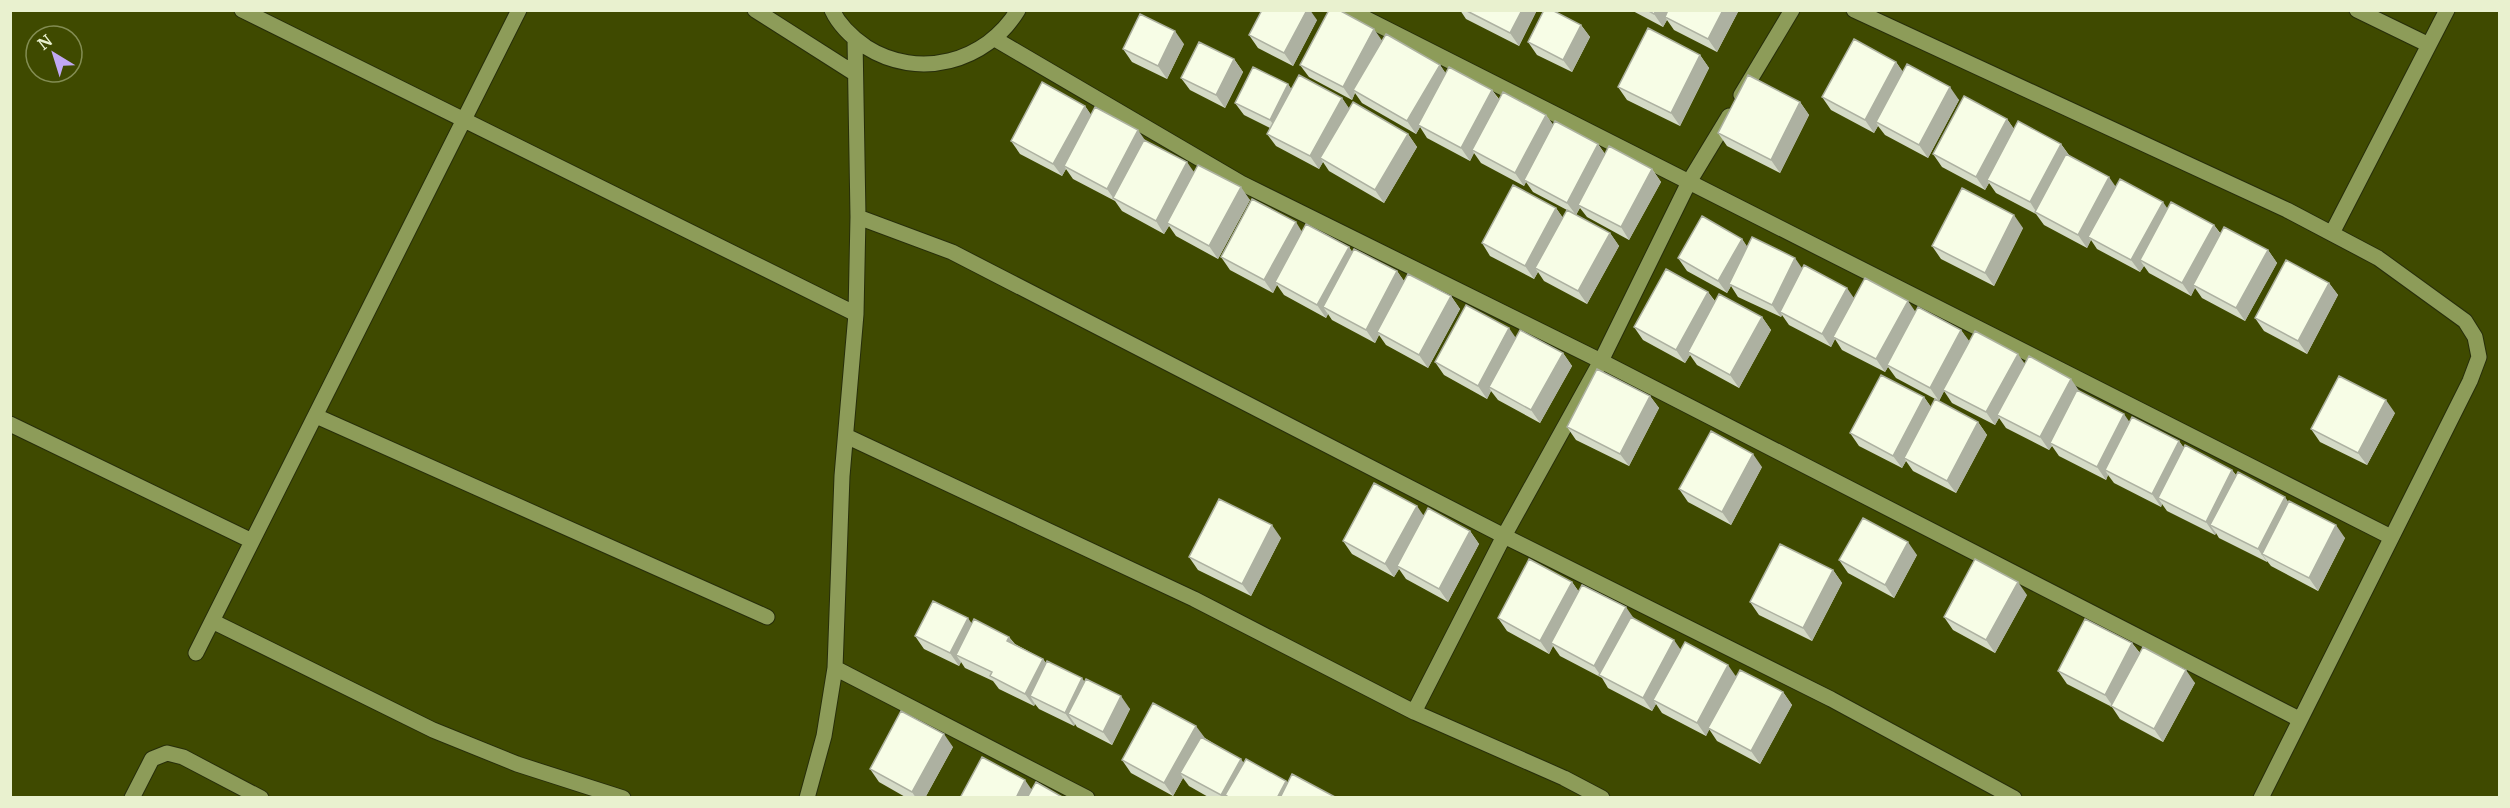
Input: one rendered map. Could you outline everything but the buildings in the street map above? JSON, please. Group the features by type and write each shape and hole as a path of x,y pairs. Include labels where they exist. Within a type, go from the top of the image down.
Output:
{"lane":[{"path":"242,10 856,314"},
{"path":"196,653 519,10"},
{"path":"755,10 854,73"},
{"path":"832,10 855,39 880,56 910,64 940,64 969,56 995,39 1010,23 1018,10"},
{"path":"1349,10 2391,537"},
{"path":"1414,712 1504,536 1600,361 1689,183 1792,10"},
{"path":"1854,10 2332,233 2378,258 2465,321 2475,337 2479,357 2470,381 2260,798"},
{"path":"2357,10 2429,45"},
{"path":"2332,233 2447,10"},
{"path":"807,798 824,736 835,668 846,436 856,314 858,217 855,39"},
{"path":"995,39 1241,183 1600,361 2299,719"},
{"path":"858,217 952,252 1504,536 1831,699 2014,798"},
{"path":"316,416 767,617"},
{"path":"10,424 252,541"},
{"path":"846,436 1194,598 1414,712 1564,778 1602,798"},
{"path":"212,621 432,730 517,764 623,798"},
{"path":"835,668 1087,798"},
{"path":"132,798 152,759 167,753 183,757 261,798"}]}
